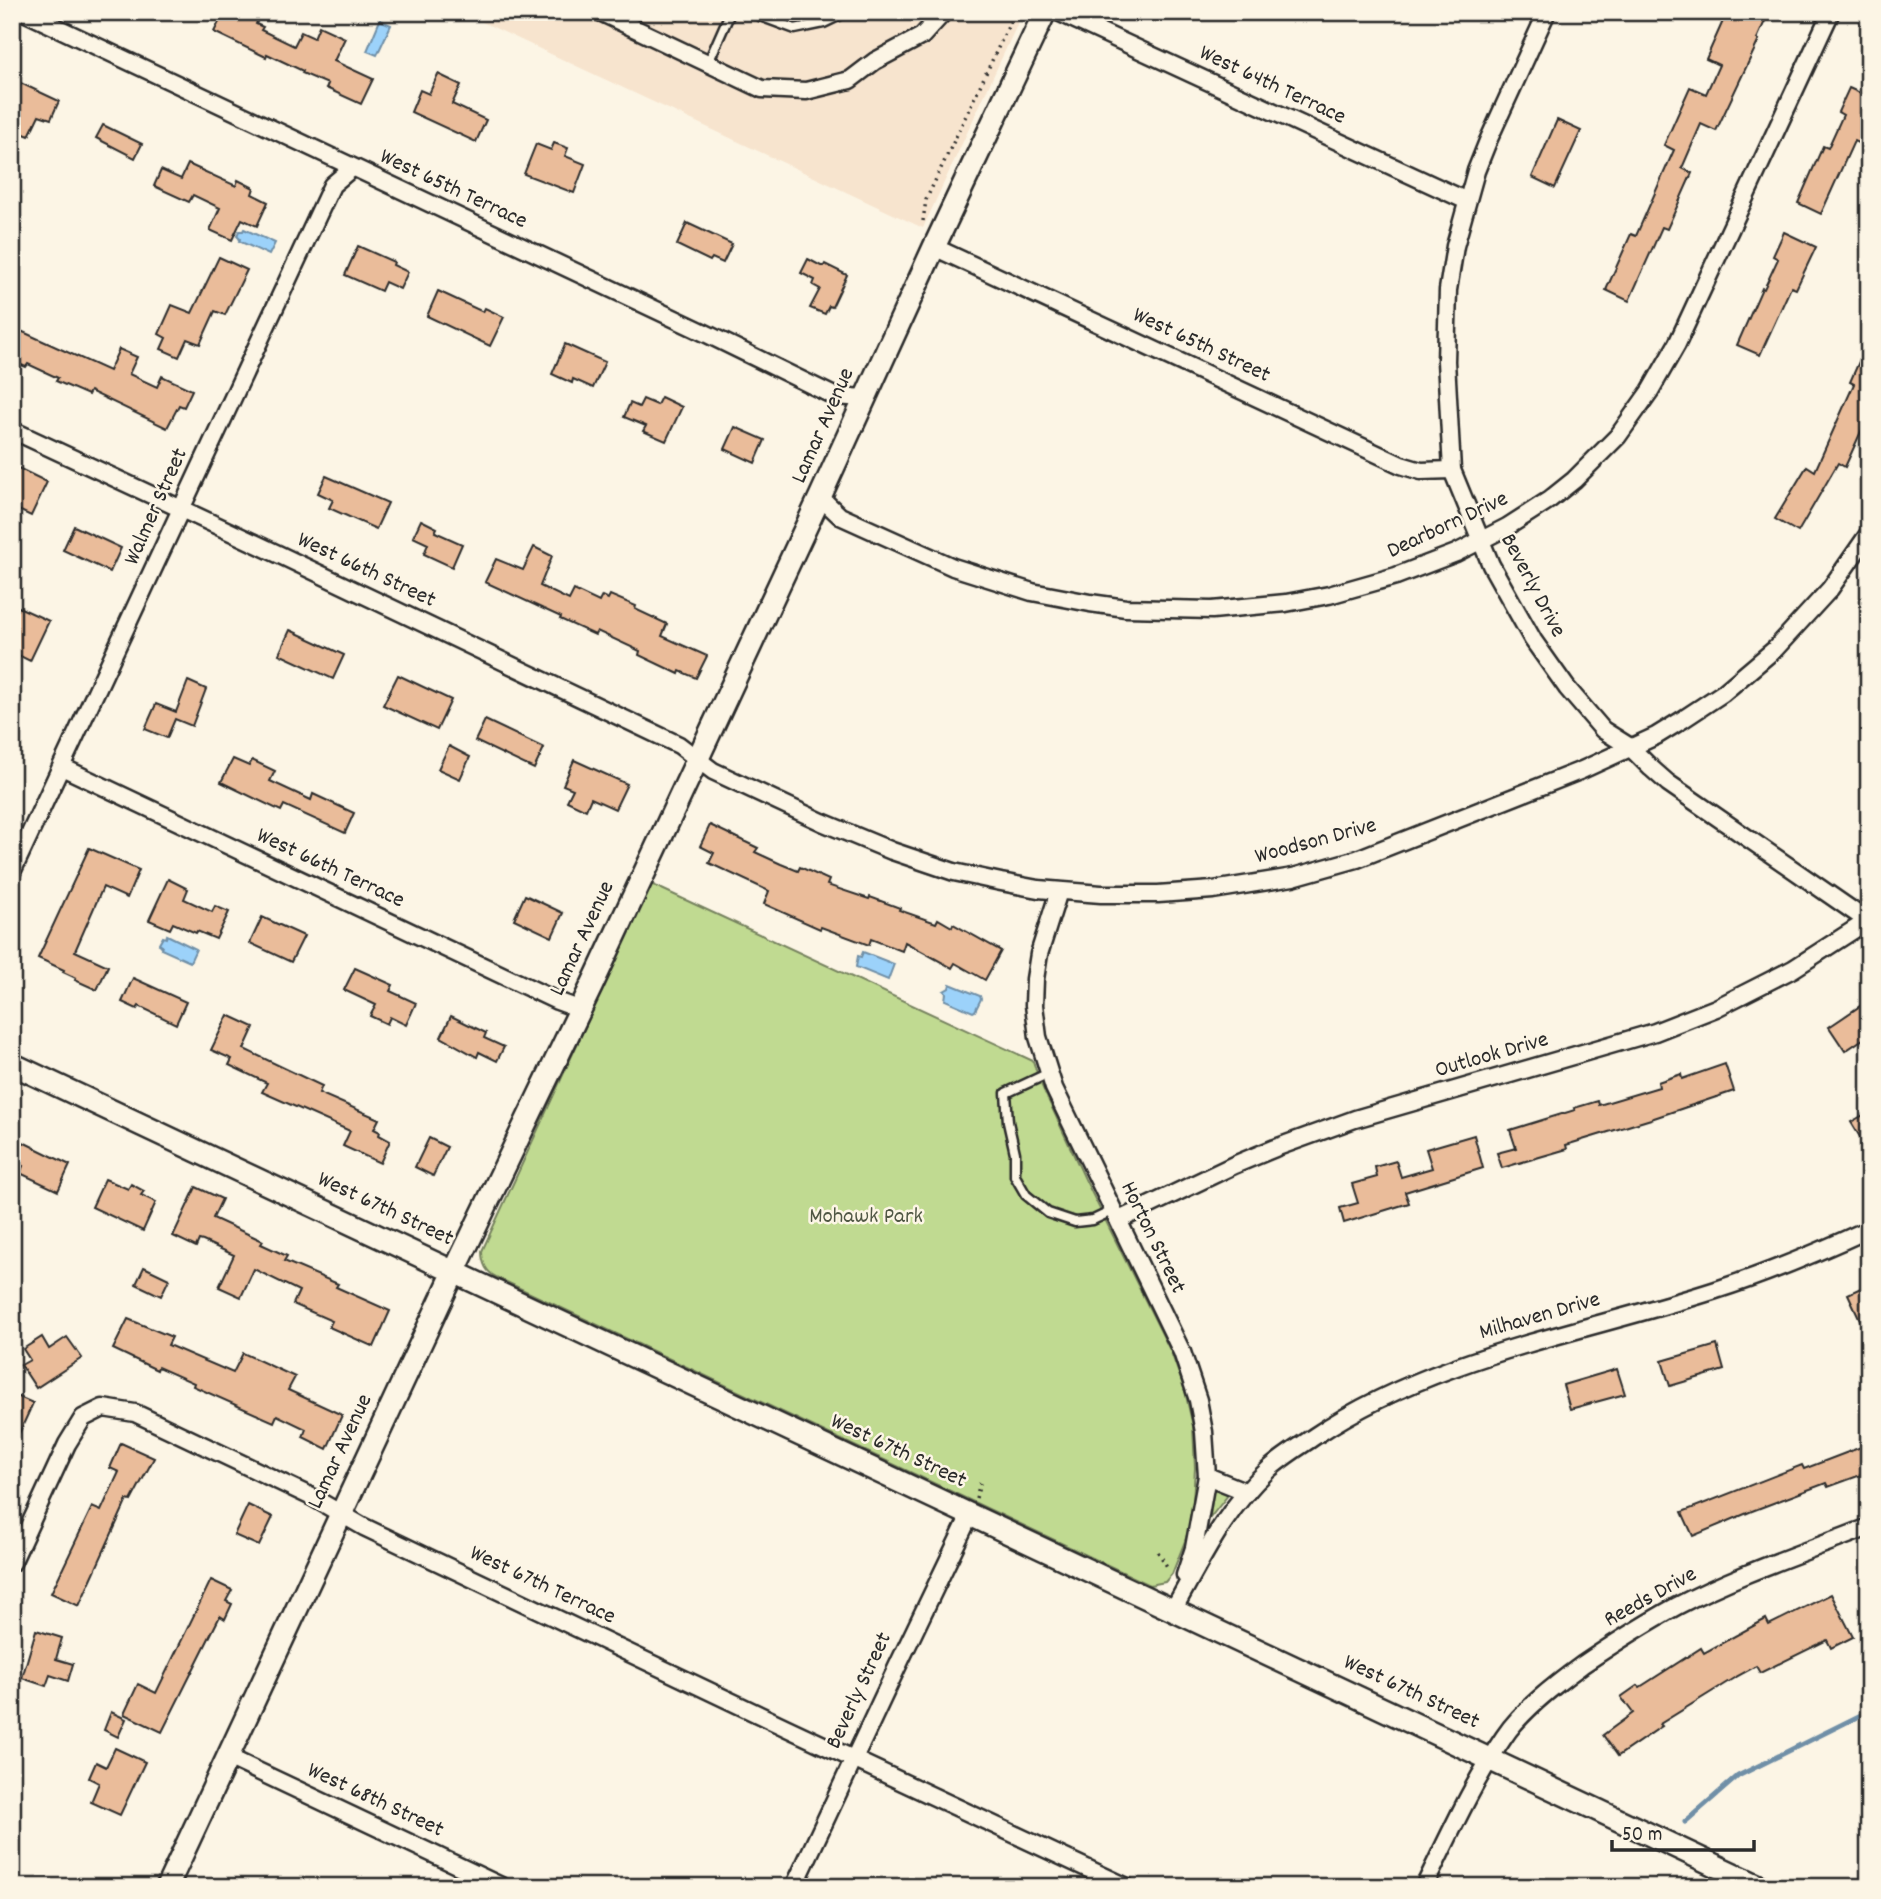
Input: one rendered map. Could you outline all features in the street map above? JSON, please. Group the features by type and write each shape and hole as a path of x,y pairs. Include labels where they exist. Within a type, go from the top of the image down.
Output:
{"street":[{"name":"West 65th Terrace","path":"24,12 834,396 865,398"},
{"path":"600,12 762,89 806,91 850,80 875,61 922,36 944,12"},
{"name":"Lamar Avenue","path":"167,1887 1045,12"},
{"name":"West 64th Terrace","path":"1058,12 1467,201"},
{"name":"Beverly Drive","path":"1547,12 1488,141 1455,246 1448,290 1446,361 1452,470 1500,584 1540,650 1567,688 1604,730 1630,747 1668,782 1868,921"},
{"name":"Dearborn Drive","path":"820,497 840,516 953,568 1032,592 1126,608 1212,610 1286,603 1329,595 1396,576 1456,553 1507,527 1574,480 1618,436 1650,391 1677,344 1831,12"},
{"name":"Walmer Street","path":"12,872 332,185 352,168"},
{"name":"West 65th Street","path":"934,247 1401,465 1421,471 1452,470"},
{"name":"West 66th Street","path":"12,430 679,745 697,759"},
{"name":"Woodson Drive","path":"697,759 713,771 892,851 954,872 1001,882 1059,891 1158,894 1213,890 1293,877 1357,859 1582,769 1656,736 1723,693 1775,649 1830,589 1869,533"},
{"name":"West 66th Terrace","path":"62,766 520,984 579,1009"},
{"name":"Horton Street","path":"1059,891 1039,954 1035,979 1034,1005 1038,1037 1054,1087 1186,1364 1204,1433 1207,1476 1194,1548 1173,1610"},
{"name":"Outlook Drive","path":"1116,1215 1234,1165 1355,1119 1655,1032 1704,1013 1793,969 1868,921"},
{"name":"West 67th Street","path":"12,1064 454,1272 972,1508 1173,1610 1761,1887"},
{"name":"Milhaven Drive","path":"1173,1610 1235,1505 1268,1470 1330,1426 1373,1402 1422,1379 1484,1356 1716,1290 1800,1261 1869,1229"},
{"name":"West 67th Terrace","path":"12,1563 83,1418 103,1408 135,1413 312,1497 389,1539 1128,1887"},
{"path":"1207,1476 1247,1492"},
{"name":"Beverly Street","path":"794,1887 972,1508"},
{"name":"Reeds Drive","path":"1424,1887 1479,1777 1505,1735 1534,1704 1561,1681 1621,1638 1679,1605 1722,1585 1869,1527"},
{"name":"West 68th Street","path":"228,1757 503,1887"}],"lane":[{"path":"708,63 730,13 735,12"},
{"path":"749,12 794,29 824,23 847,12"},
{"path":"1049,1073 1006,1093 1008,1122 1016,1153 1015,1176 1026,1195 1048,1213 1075,1222 1116,1215"}],"path":[{"path":"934,247 923,223 926,200 1015,12"},
{"path":"972,1508 980,1483"},
{"path":"1158,1552 1167,1562 1172,1574"}],"shaded area":[{"path":"461,12 1023,12 923,228"}],"green space":[{"name":"Mohawk Park","path":"651,884 1033,1061 1085,1179 1171,1352 1185,1391 1193,1426 1195,1468 1192,1519 1172,1574 1165,1582 1150,1585 496,1277 487,1270 482,1251"},
{"path":"1213,1489 1228,1495 1210,1518"}],"water":[{"path":"380,20 391,25 377,55 367,51"},
{"path":"244,229 275,243 269,255 239,241 239,231"},
{"path":"167,935 196,949 190,962 161,949 159,944"},
{"path":"863,952 894,964 888,980 856,967 858,956 861,957"},
{"path":"950,984 980,996 975,1011 945,1000 944,991"}],"building":[{"path":"224,12 250,12 259,17 256,24 263,27 261,30 294,46 301,32 314,38 319,26 345,38 334,61 373,79 361,104 326,88 328,84 302,73 303,71 214,32"},
{"path":"1727,12 1769,12 1757,39 1759,40 1716,131 1701,124 1682,168 1692,173 1667,229 1662,227 1629,301 1606,290 1631,234 1636,236 1674,150 1664,145 1690,87 1706,94 1719,65 1706,59"},
{"path":"438,74 461,85 452,104 486,120 476,142 411,112 420,90 429,94"},
{"path":"12,79 59,101 51,119 39,115 29,136 12,129"},
{"path":"1849,88 1869,97 1869,130 1862,145 1854,141 1821,214 1798,203 1823,146 1828,148 1843,115 1838,112"},
{"path":"1557,120 1581,131 1555,188 1532,177"},
{"path":"103,125 142,144 135,158 96,138"},
{"path":"554,143 568,148 565,156 585,164 574,193 524,174 536,144 551,150"},
{"path":"188,164 236,186 238,180 254,188 252,194 268,202 257,226 242,219 232,240 210,230 220,208 193,195 189,202 154,186 161,170 181,179"},
{"path":"687,223 732,244 723,263 712,258 710,261 677,245"},
{"path":"1784,232 1816,247 1796,289 1791,287 1760,355 1737,345 1778,259 1773,256"},
{"path":"358,246 394,262 393,265 408,272 400,289 385,282 381,291 345,275"},
{"path":"219,257 247,270 225,315 215,311 200,344 187,339 179,357 161,349 166,338 159,334 172,305 192,313"},
{"path":"808,259 847,275 832,307 829,306 825,314 810,308 820,289 813,285 815,280 801,273"},
{"path":"438,291 483,312 485,308 504,317 490,346 427,316"},
{"path":"12,327 109,371 119,349 137,357 129,374 157,387 162,376 192,390 184,407 179,405 167,428 90,391 88,395 56,381 58,378 28,364 26,367 12,361"},
{"path":"1869,339 1869,414 1845,467 1838,463 1798,532 1775,519 1807,466 1815,471 1854,384 1850,382"},
{"path":"565,344 605,362 593,388 552,374"},
{"path":"661,397 682,407 666,441 643,431 646,426 624,417 630,403 639,407 643,399 657,405"},
{"path":"735,427 765,440 755,463 725,449"},
{"path":"12,465 47,482 31,516 12,507"},
{"path":"326,476 388,503 376,529 329,508 333,500 318,493"},
{"path":"421,520 437,528 435,532 462,544 452,567 424,554 428,544 413,537"},
{"path":"74,526 121,548 110,572 63,550"},
{"path":"534,547 552,556 540,586 569,600 574,590 599,602 602,596 608,599 610,595 667,624 662,636 707,656 696,678 680,671 679,674 639,655 640,651 597,631 595,635 485,582 496,559 523,570"},
{"path":"12,604 49,621 30,661 12,652"},
{"path":"290,630 344,655 333,679 279,654"},
{"path":"398,675 451,700 437,730 383,705"},
{"path":"188,681 206,689 192,726 175,719 167,738 145,729 156,704 176,712"},
{"path":"485,720 544,748 534,769 475,741"},
{"path":"449,746 470,757 460,779 438,769"},
{"path":"233,759 249,766 252,760 275,771 270,781 311,800 313,794 354,813 345,833 284,805 281,811 221,782"},
{"path":"574,760 627,784 615,809 591,798 586,810 567,801 573,789 563,785"},
{"path":"710,825 758,848 755,852 798,871 800,867 829,880 827,885 869,899 870,897 936,923 938,919 952,927 953,924 1001,951 985,980 955,963 952,968 905,942 902,951 871,939 869,945 821,927 820,929 764,904 769,891 709,863 714,853 700,846"},
{"path":"89,848 139,870 127,898 103,887 75,951 108,966 97,990 38,958"},
{"path":"168,879 188,889 184,899 212,912 215,906 229,912 216,939 173,923 170,929 149,920"},
{"path":"525,895 563,913 552,937 514,919"},
{"path":"262,917 304,936 291,962 250,943"},
{"path":"355,968 393,985 390,991 416,1003 406,1025 390,1017 387,1024 370,1016 376,1005 344,990"},
{"path":"133,978 186,1002 176,1024 139,1006 137,1009 122,1002"},
{"path":"1869,1000 1869,1035 1845,1051 1829,1027"},
{"path":"228,1015 254,1027 244,1049 322,1086 319,1093 379,1119 374,1129 390,1141 380,1163 343,1146 350,1131 262,1092 267,1083 229,1065 232,1059 211,1050"},
{"path":"451,1016 486,1033 484,1038 504,1047 497,1061 479,1052 477,1057 441,1037"},
{"path":"1725,1064 1734,1091 1566,1145 1567,1149 1502,1168 1497,1153 1516,1148 1510,1130 1598,1101 1599,1105 1659,1087 1658,1082 1681,1074 1682,1079"},
{"path":"1869,1112 1869,1152 1851,1122"},
{"path":"1474,1135 1483,1168 1405,1192 1409,1203 1344,1223 1340,1208 1358,1203 1352,1184 1377,1177 1375,1167 1396,1161 1401,1177 1432,1168 1426,1149"},
{"path":"429,1138 447,1147 433,1176 415,1167"},
{"path":"23,1142 70,1165 58,1191 20,1173 23,1166 14,1162"},
{"path":"105,1179 128,1189 131,1184 144,1191 141,1195 156,1202 143,1231 92,1207"},
{"path":"196,1187 222,1199 213,1218 263,1241 261,1244 287,1256 284,1261 338,1284 336,1287 390,1311 374,1347 329,1327 332,1321 293,1304 299,1291 254,1269 241,1297 219,1287 234,1255 203,1241 199,1240 196,1247 173,1236"},
{"path":"144,1267 169,1279 161,1296 136,1284"},
{"path":"1869,1284 1869,1339 1848,1294"},
{"path":"128,1319 172,1337 168,1345 233,1373 243,1353 295,1377 288,1390 342,1415 327,1449 303,1437 306,1429 277,1415 274,1422 193,1386 194,1383 158,1367 157,1370 113,1349"},
{"path":"42,1337 49,1349 67,1337 82,1358 36,1388 21,1365 30,1360 23,1349"},
{"path":"1717,1345 1724,1370 1670,1386 1662,1361"},
{"path":"1617,1369 1625,1394 1570,1409 1563,1385"},
{"path":"12,1394 33,1403 12,1449"},
{"path":"121,1443 154,1458 131,1501 127,1500 79,1606 51,1593 92,1507 101,1511 119,1472 110,1468"},
{"path":"1869,1444 1869,1472 1828,1487 1826,1483 1693,1536 1682,1512 1802,1465 1804,1469"},
{"path":"248,1505 273,1517 259,1546 234,1535"},
{"path":"211,1580 232,1590 226,1601 232,1604 225,1619 220,1616 162,1732 124,1714 138,1684 156,1693"},
{"path":"1831,1594 1853,1637 1831,1648 1827,1640 1760,1673 1756,1666 1660,1724 1662,1726 1618,1756 1603,1735 1633,1713 1621,1697 1638,1685 1640,1687 1701,1648 1704,1653 1766,1619 1769,1625"},
{"path":"36,1630 62,1638 56,1659 73,1664 68,1681 50,1675 46,1686 22,1678"},
{"path":"111,1712 126,1719 118,1737 104,1730"},
{"path":"115,1748 145,1762 120,1815 91,1802 99,1783 89,1778 96,1762 106,1767"}],"waterway":[{"path":"1685,1822 1738,1776 1869,1711"}]}
